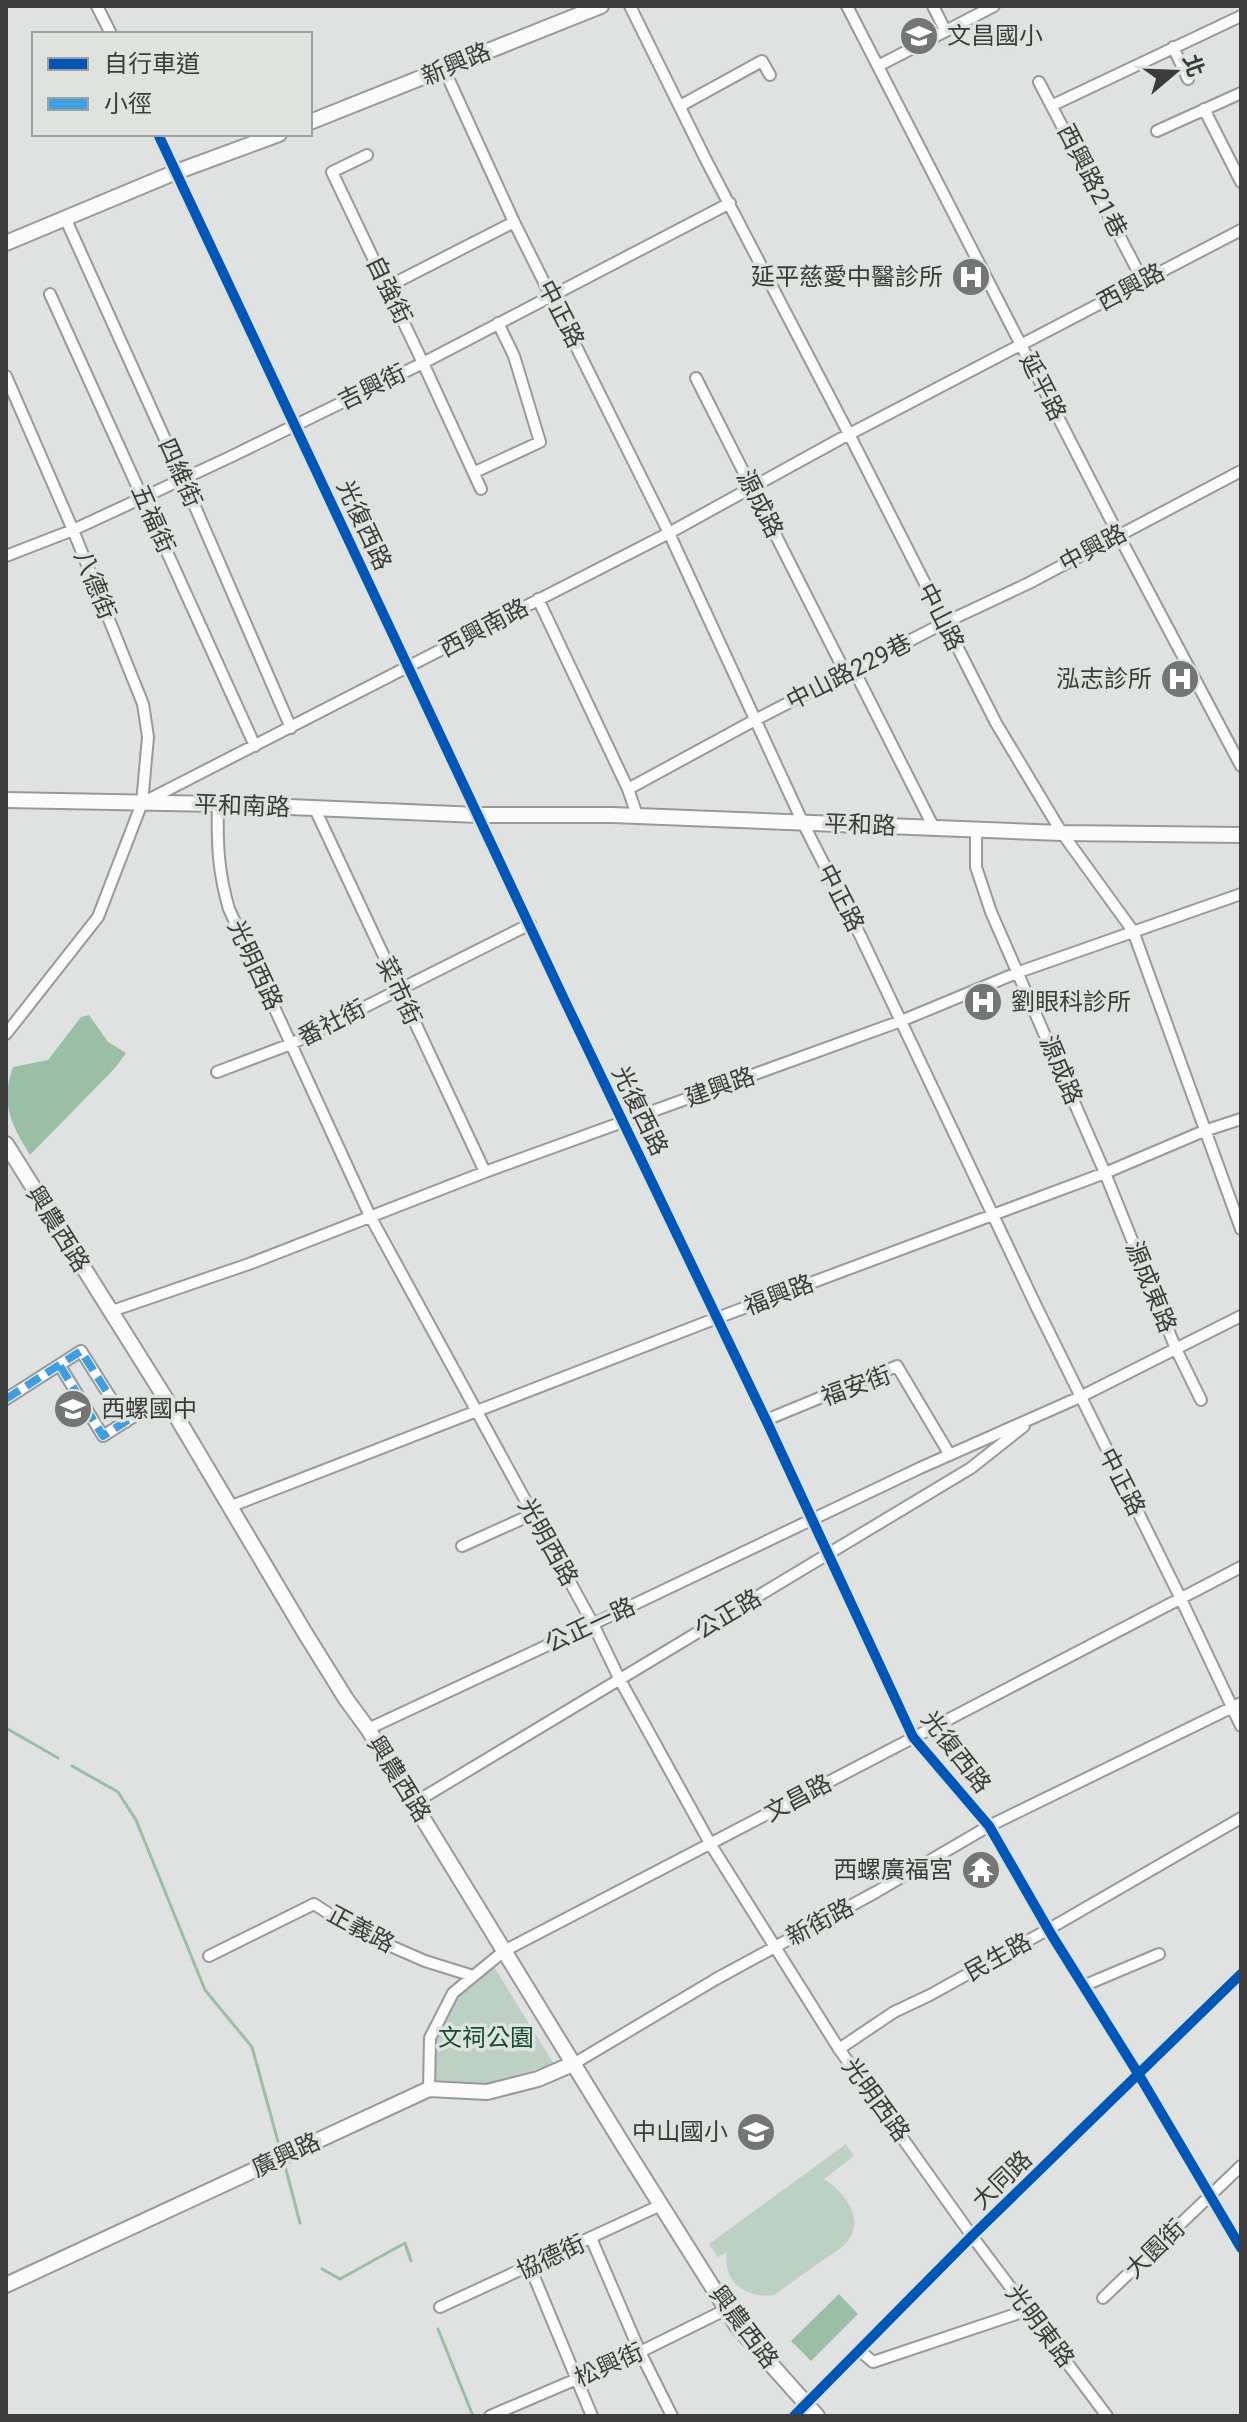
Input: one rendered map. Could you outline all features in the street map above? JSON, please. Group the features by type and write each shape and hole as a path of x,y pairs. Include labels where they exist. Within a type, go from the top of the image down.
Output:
{"main road":[{"name":"新興路","path":"312,121 601,6"},
{"path":"6,243 176,172 274,136"},
{"name":"平和南路","path":"6,800 218,804 478,815"},
{"name":"平和路","path":"478,815 612,815 976,831 1241,835"},
{"name":"興農西路","path":"6,1144 169,1404 346,1699 368,1729 737,2326 817,2416"},
{"name":"廣興路","path":"6,2285 429,2089 487,2092 538,2079 575,2063"}],"street":[{"path":"97,6 110,32"},
{"name":"中山路","path":"630,6 996,723 1062,833 1133,931 1241,1229"},
{"name":"延平路","path":"847,6 1118,534 1241,766"},
{"path":"933,6 945,30"},
{"path":"878,66 994,6"},
{"path":"1053,105 1241,16"},
{"path":"1173,47 1188,79"},
{"path":"680,106 762,61 770,75"},
{"name":"中正路","path":"444,69 514,222 669,533 803,823 1080,1397 1237,1705 1241,1726"},
{"name":"西興路21巷","path":"1039,82 1143,281"},
{"path":"1157,131 1241,93"},
{"path":"1204,109 1241,182"},
{"name":"光復西路","path":"159,136 913,1737 989,1826 1241,2248"},
{"name":"自強街","path":"367,155 332,172 481,489"},
{"name":"吉興街","path":"6,556 73,530 423,363 730,203"},
{"name":"四維街","path":"66,220 291,728"},
{"path":"387,287 514,222"},
{"name":"西興路","path":"1021,345 1241,230"},
{"name":"五福街","path":"50,294 255,746"},
{"path":"475,472 540,442 514,356 498,323"},
{"name":"西興南路","path":"142,803 669,533 849,434 1021,345"},
{"name":"八德街","path":"6,376 73,530 143,704 148,737 142,803"},
{"name":"源成路","path":"696,378 934,828"},
{"name":"中興路","path":"944,623 1029,583 1241,471"},
{"path":"538,599 628,789 638,818"},
{"name":"中山路229巷","path":"628,789 944,623"},
{"path":"6,1034 98,917 142,803"},
{"name":"光明西路","path":"218,804 217,850 229,909 370,1216 711,1845 839,2049 972,2236"},
{"name":"菜市街","path":"315,809 485,1172"},
{"name":"源成路","path":"976,831 976,867 991,912 1105,1173"},
{"name":"建興路","path":"109,1312 249,1264 485,1172 901,1021 1019,972 1241,894"},
{"name":"番社街","path":"217,1072 291,1044 530,924"},
{"name":"福興路","path":"229,1507 1241,1119"},
{"name":"源成東路","path":"1105,1173 1176,1349 1201,1400"},
{"name":"公正路","path":"811,1520 1080,1397 1241,1316"},
{"path":"6,1399 81,1351 126,1422"},
{"path":"60,1366 103,1436 142,1411"},
{"name":"福安街","path":"766,1420 897,1366 950,1455"},
{"name":"公正路","path":"414,1803 971,1468 1036,1416"},
{"path":"462,1546 533,1514"},
{"name":"公正一路","path":"368,1729 811,1520"},
{"name":"文昌路","path":"429,2089 430,2038 453,1993 504,1951 1241,1567"},
{"name":"新街路","path":"575,2063 774,1946 876,1892 989,1826 1237,1705"},
{"name":"民生路","path":"839,2049 894,2012 1049,1929 1241,1818"},
{"name":"正義路","path":"209,1956 314,1904 354,1930 425,1961 473,1976"},
{"path":"1083,1986 1159,1954"},
{"name":"大同路","path":"794,2416 972,2236 1241,1974"},
{"name":"大園街","path":"1103,2298 1241,2166"},
{"name":"協德街","path":"440,2307 661,2205"},
{"name":"光明東路","path":"972,2236 1107,2416"},
{"path":"591,2238 640,2352 672,2416"},
{"path":"530,2267 592,2416"},
{"name":"松興街","path":"490,2416 640,2352 727,2309"},
{"path":"859,2350 873,2362 1028,2310"}],"green space":[{"name":"文祠公園","path":"494,1967 554,2064 488,2083 435,2084 437,2040 457,1999"},
{"path":"846,2144 854,2156 824,2179 839,2191 850,2206 854,2224 847,2242 774,2295 754,2294 738,2286 728,2272 727,2252 718,2257 709,2244"}],"shaded area":[{"path":"89,1015 108,1042 126,1053 30,1155 13,1123 8,1103 13,1067 48,1060 81,1017"},
{"path":"839,2294 858,2314 811,2361 791,2341"}],"waterway":[{"path":"6,1728 58,1758"},
{"path":"72,1766 118,1792 136,1820 205,1990 252,2047 280,2149"},
{"path":"285,2166 300,2223"},
{"path":"322,2269 340,2279 405,2243 411,2261"},
{"path":"438,2329 473,2416"}],"marked path":[{"path":"6,1399 81,1351 126,1422"},
{"path":"60,1366 103,1436 142,1411"}],"cycle path":[{"path":"159,136 913,1737 989,1826 1241,2248"},
{"path":"794,2416 972,2236 1241,1974"}],"place":[{"name":"文昌國小","path":"919,36"},
{"name":"延平慈愛中醫診所","path":"971,277"},
{"name":"泓志診所","path":"1180,679"},
{"name":"劉眼科診所","path":"983,1002"},
{"name":"西螺國中","path":"73,1409"},
{"name":"西螺廣福宮","path":"981,1870"},
{"name":"中山國小","path":"756,2132"}]}
